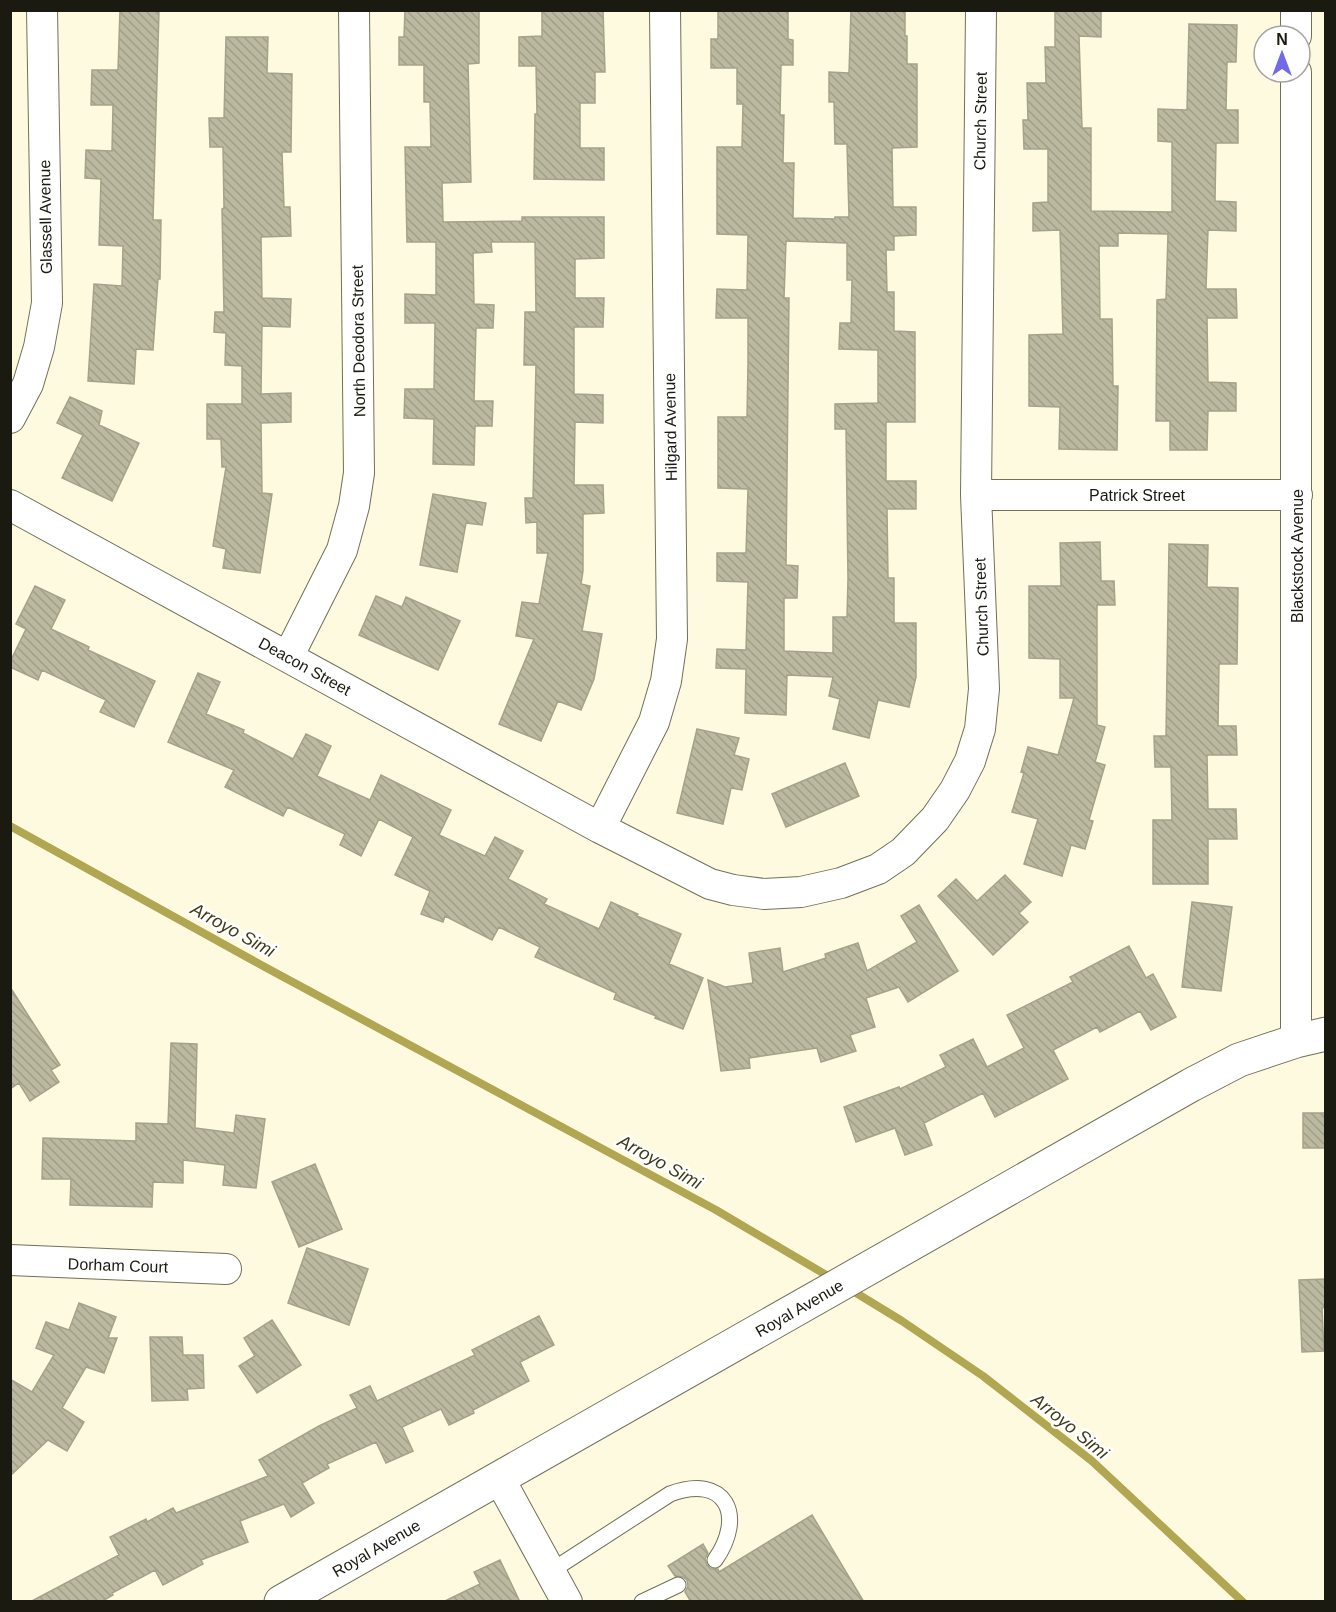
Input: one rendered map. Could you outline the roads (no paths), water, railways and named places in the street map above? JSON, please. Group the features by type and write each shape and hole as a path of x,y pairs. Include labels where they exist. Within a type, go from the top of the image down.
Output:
{"main road":[{"name":"Royal Avenue","path":"281,1602 1191,1085 1239,1060 1311,1037"}],"street":[{"name":"Glassell Avenue","path":"10,418 28,384 39,347 46,303 42,10"},
{"name":"North Deodora Street","path":"288,657 342,550 354,507 359,473 354,10"},
{"name":"Hilgard Avenue","path":"600,828 654,722 666,681 672,639 665,10"},
{"name":"Church Street","path":"600,828 710,884 764,894 801,892 841,883 878,869 903,852 935,819 955,790 970,761 980,729 984,689 976,495 981,10"},
{"name":"Blackstock Avenue","path":"1296,84 1297,495 1311,1037"},
{"name":"Patrick Street","path":"976,495 1297,495"},
{"name":"Deacon Street","path":"10,505 600,828"},
{"name":"Dorham Court","path":"10,1260 226,1269"},
{"path":"499,1478 567,1602"}],"lane":[{"path":"551,1571 670,1494 684,1488 700,1487 713,1490 722,1499 730,1515 729,1532 721,1551 714,1560"},
{"path":"642,1602 678,1585"}],"waterway":[{"name":"Arroyo Simi","path":"10,826 263,966 716,1210 833,1279"},
{"name":"Arroyo Simi","path":"848,1288 902,1321 983,1376 1092,1461 1243,1602"}]}
